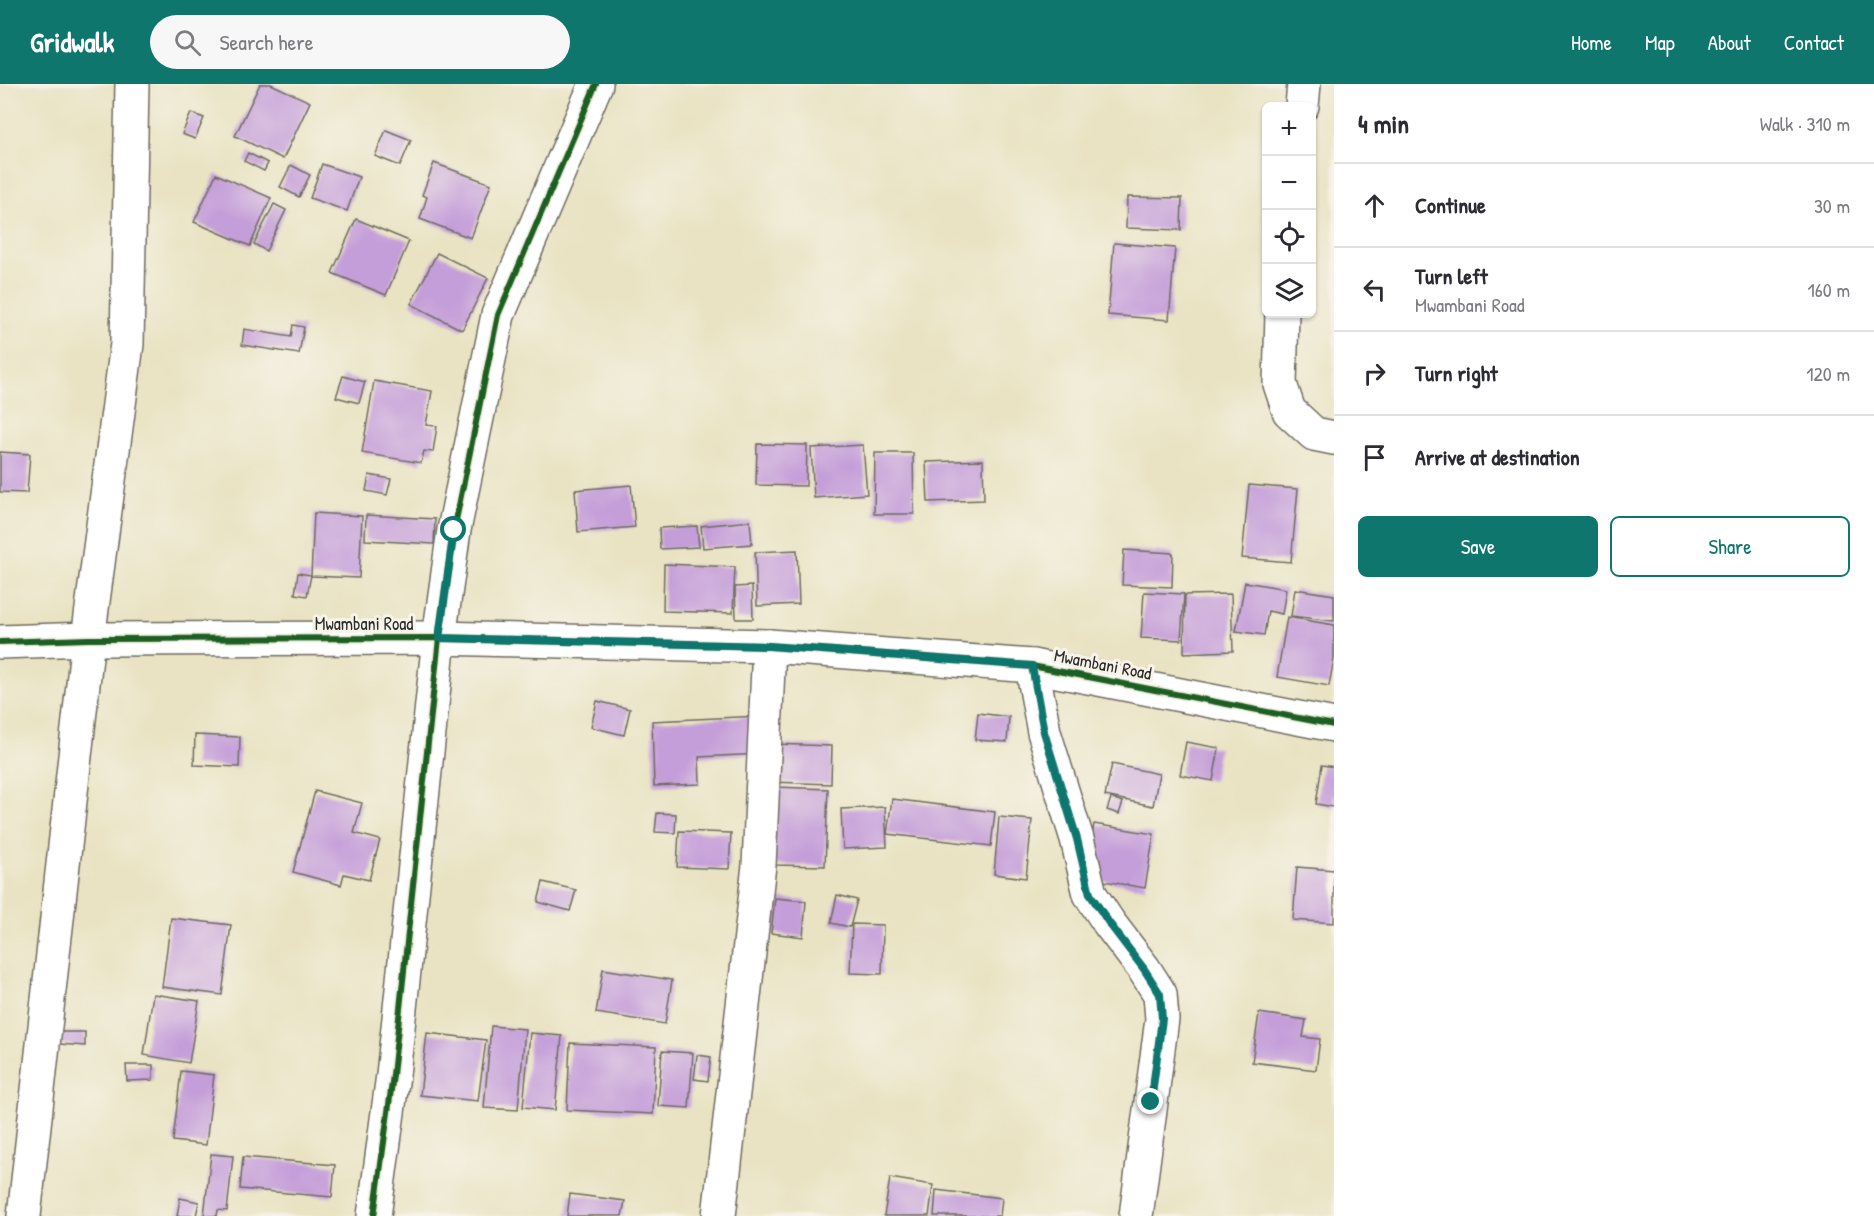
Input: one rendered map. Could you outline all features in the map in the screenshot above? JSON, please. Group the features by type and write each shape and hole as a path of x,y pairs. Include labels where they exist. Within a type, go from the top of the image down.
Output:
{"street":[{"path":"24,1216 88,639 127,344 132,84"},
{"path":"374,1216 393,1075 439,638 454,530 498,315 596,84"},
{"path":"1282,318 1280,384 1289,411 1314,434 1334,438"},
{"name":"Mwambani Road","path":"0,642 88,639 439,638 769,646 1032,666 1334,725"},
{"path":"719,1216 759,865 769,646"},
{"path":"1032,666 1044,732 1077,839 1090,894 1160,994 1162,1019 1136,1216"}],"building":[{"path":"260,84 271,84 310,102 283,159 235,136"},
{"path":"191,113 204,118 195,139 182,134"},
{"path":"386,130 411,140 400,166 375,156"},
{"path":"248,153 268,163 264,171 244,161"},
{"path":"434,163 491,184 471,238 420,219 427,197 422,195"},
{"path":"322,164 359,177 347,211 310,198"},
{"path":"291,165 310,175 299,197 280,187"},
{"path":"216,174 271,198 250,246 194,222"},
{"path":"1127,197 1182,198 1181,230 1126,228"},
{"path":"274,204 286,210 266,251 254,244"},
{"path":"356,219 409,241 386,295 332,273"},
{"path":"1114,243 1175,248 1169,320 1108,315"},
{"path":"437,253 488,278 462,330 411,304"},
{"path":"293,325 304,327 299,354 242,345 244,329 291,337"},
{"path":"343,376 365,382 359,403 336,397"},
{"path":"374,381 432,391 426,425 437,426 433,452 424,451 421,463 362,453"},
{"path":"757,444 807,445 806,486 756,485"},
{"path":"863,445 867,494 814,498 811,448"},
{"path":"0,452 30,454 27,493 0,492"},
{"path":"875,453 913,453 914,514 874,514"},
{"path":"983,460 984,500 928,502 926,462"},
{"path":"369,475 391,479 387,495 366,491"},
{"path":"631,485 635,527 578,532 575,490"},
{"path":"1249,485 1298,489 1291,562 1242,558"},
{"path":"314,513 362,516 359,578 311,576"},
{"path":"366,515 435,519 434,544 365,540"},
{"path":"750,521 752,544 703,548 701,526"},
{"path":"697,526 699,547 660,549 659,528"},
{"path":"797,550 799,604 757,606 755,552"},
{"path":"1124,550 1173,553 1172,587 1122,585"},
{"path":"664,564 735,567 733,613 663,611"},
{"path":"298,573 311,575 307,596 295,594"},
{"path":"1245,582 1286,589 1282,614 1268,611 1264,635 1236,631"},
{"path":"752,586 753,619 736,619 735,587"},
{"path":"1295,589 1334,595 1334,621 1291,616"},
{"path":"1144,592 1184,594 1181,640 1141,638"},
{"path":"1231,594 1233,651 1184,653 1185,595"},
{"path":"1287,617 1334,625 1334,658 1329,686 1277,677"},
{"path":"597,701 630,709 624,735 591,727"},
{"path":"978,713 1009,717 1007,742 975,740"},
{"path":"760,716 762,754 699,757 700,784 654,786 652,721"},
{"path":"195,735 240,737 239,767 194,765"},
{"path":"1186,742 1219,748 1213,781 1180,775"},
{"path":"773,744 832,746 831,784 771,782"},
{"path":"1112,764 1159,774 1153,806 1105,796"},
{"path":"1322,765 1334,767 1334,807 1316,804"},
{"path":"775,787 828,789 825,866 772,865"},
{"path":"315,791 362,803 354,833 380,840 369,880 344,874 341,885 293,872"},
{"path":"1111,798 1123,802 1119,814 1107,810"},
{"path":"892,799 995,812 991,846 887,834"},
{"path":"885,807 887,847 843,849 841,809"},
{"path":"657,813 676,814 675,833 655,832"},
{"path":"999,817 1032,820 1026,878 994,874"},
{"path":"1094,824 1154,834 1145,888 1085,878"},
{"path":"679,831 731,833 729,869 677,867"},
{"path":"1297,867 1334,870 1334,923 1293,920"},
{"path":"543,882 576,890 570,911 538,902"},
{"path":"837,895 857,900 850,927 831,923"},
{"path":"775,898 806,901 803,937 771,933"},
{"path":"171,918 231,925 222,995 162,987"},
{"path":"852,924 883,925 882,974 850,973"},
{"path":"603,969 672,980 665,1024 596,1013"},
{"path":"153,994 199,1001 189,1063 144,1055"},
{"path":"1259,1013 1306,1020 1303,1037 1320,1039 1316,1070 1252,1062"},
{"path":"491,1026 525,1029 518,1110 484,1108"},
{"path":"61,1032 85,1032 85,1046 60,1044"},
{"path":"427,1033 486,1040 478,1101 420,1095"},
{"path":"530,1033 562,1036 555,1110 523,1107"},
{"path":"570,1043 656,1047 653,1114 567,1110"},
{"path":"662,1051 693,1053 689,1108 658,1106"},
{"path":"697,1055 711,1057 708,1081 694,1079"},
{"path":"126,1065 153,1065 153,1080 127,1081"},
{"path":"181,1071 214,1075 206,1145 173,1141"},
{"path":"211,1154 233,1156 227,1211 218,1210 217,1216 204,1216"},
{"path":"243,1157 335,1165 332,1197 240,1189"},
{"path":"890,1178 933,1185 929,1216 884,1216"},
{"path":"936,1190 1002,1198 1000,1216 934,1216"},
{"path":"570,1194 625,1201 622,1216 567,1216"},
{"path":"180,1198 199,1202 196,1216 177,1216"}],"cycle path":[{"path":"374,1216 393,1075 439,638 454,530 498,315 596,84"},
{"path":"0,642 88,639 439,638 769,646 1032,666 1334,725"}],"route":[{"path":"454,530 439,638 769,646 1032,666 1044,732 1077,839 1090,894 1160,994 1162,1019 1151,1102"}]}
